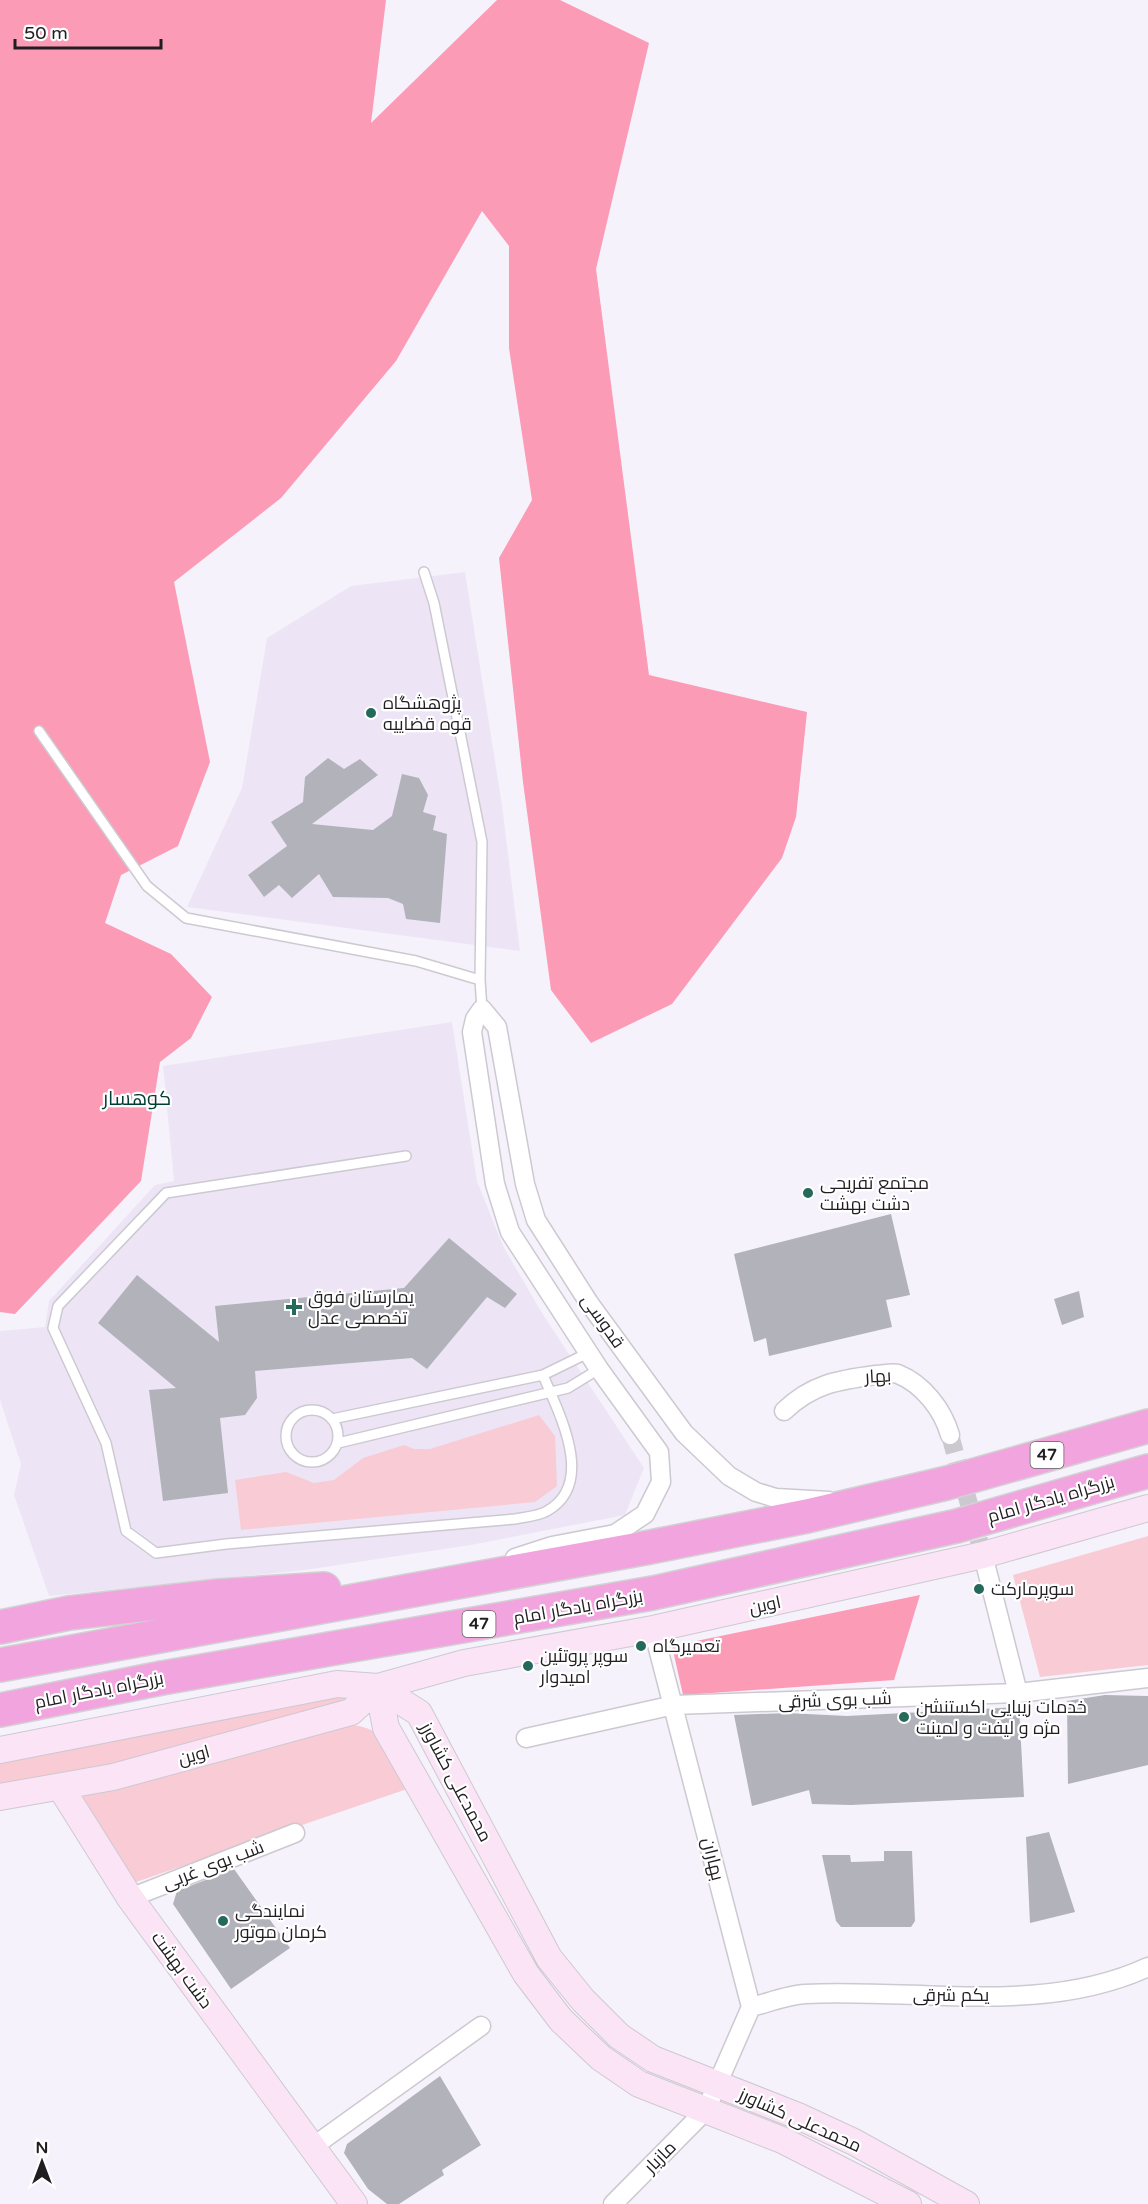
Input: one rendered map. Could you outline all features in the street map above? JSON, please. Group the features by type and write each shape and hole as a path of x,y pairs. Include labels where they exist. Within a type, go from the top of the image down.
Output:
{"highway":[{"name":"47","path":"0,1665 645,1548 866,1503 1148,1426"},
{"name":"بزرگراه یادگار امام","path":"0,1710 162,1678 699,1584 957,1526 1148,1471"},
{"path":"0,1627 69,1613 292,1590 404,1592"}],"main road":[{"name":"اوین","path":"0,1749 337,1684 378,1687 464,1663 653,1629 983,1555 1148,1508"},
{"name":"اوین","path":"0,1797 113,1777 351,1712 378,1687"},
{"name":"محمدعلی کشاورز","path":"378,1687 419,1713 549,1958 583,2000 619,2036 653,2059 855,2142 966,2204"},
{"name":"محمدعلی کشاورز","path":"378,1687 386,1728 535,1987 561,2020 601,2058 639,2084 782,2140 896,2201"},
{"name":"دشت بهشت","path":"61,1788 130,1898 354,2204"}],"street":[{"path":"472,1580 508,1561 552,1546 615,1534 645,1514 662,1482 659,1452 599,1370 510,1232 495,1185 472,1032 475,1019 482,1009"},
{"name":"قدوسی","path":"482,1009 497,1027 525,1184 536,1220 589,1303 684,1433 729,1476 756,1492 776,1498 866,1503"},
{"name":"بهار","path":"784,1411 801,1395 839,1379 896,1373 922,1387 947,1423 951,1435"},
{"path":"659,1452 684,1433"},
{"path":"983,1555 1018,1693"},
{"name":"بهاران","path":"653,1629 751,2007"},
{"name":"شب بوی شرقی","path":"526,1738 674,1705 1018,1693 1148,1678"},
{"name":"شب بوی غربی","path":"130,1898 295,1833"},
{"name":"یکم شرقی","path":"751,2007 802,1994 1014,1995 1072,1992 1127,1976 1148,1966"},
{"path":"706,2110 751,2007"},
{"path":"311,2148 481,2026"},
{"name":"مازیار","path":"613,2204 706,2110"}],"lane":[{"path":"424,572 434,603 482,842 480,980 482,1009"},
{"path":"39,731 147,886 186,918 416,962 480,980"},
{"path":"406,1156 166,1193 58,1306 53,1328 106,1443 126,1532 156,1553 226,1544 515,1519 546,1512 559,1501 570,1484 571,1456 566,1426 543,1375"},
{"path":"332,1419 543,1375 588,1353"},
{"path":"338,1443 568,1388 599,1370"},
{"path":"317,1410 332,1419 339,1435 338,1443 328,1457 313,1463 297,1458 286,1444 287,1426 299,1413 317,1410"}],"shaded area":[{"path":"0,0 386,0 371,123 497,0 560,0 649,43 596,269 649,675 807,712 796,817 782,858 672,1004 591,1043 551,990 523,782 499,558 532,500 509,348 509,246 482,211 396,361 281,498 174,582 210,762 178,846 121,875 105,923 171,954 212,997 191,1038 160,1062 141,1181 15,1314 0,1312"},
{"name":"پژوهشگاه قوه قضاییه","path":"465,572 502,805 520,951 187,907 242,788 267,638 351,586"},
{"name":"یمارستان فوق تخصصی عدل","path":"452,1022 477,1181 503,1246 542,1313 644,1468 625,1515 471,1545 305,1570 49,1596 14,1495 21,1464 0,1400 0,1331 45,1327 49,1301 155,1185 174,1181 163,1066"},
{"path":"539,1415 555,1436 557,1486 535,1502 241,1530 235,1480 286,1472 314,1483 334,1480 363,1458 404,1445 414,1449 430,1449"},
{"path":"1148,1536 1148,1665 1040,1677 1013,1575"},
{"path":"920,1595 894,1680 683,1695 672,1646"},
{"path":"334,1696 347,1697 349,1700 92,1769 0,1785 0,1759"},
{"path":"348,1725 372,1730 380,1737 393,1754 410,1788 136,1882 81,1797"}],"building":[{"path":"328,758 344,769 360,759 378,775 312,824 373,830 392,816 402,774 419,778 428,795 423,812 436,816 433,830 447,834 440,923 406,919 403,904 388,898 333,897 319,874 292,898 279,885 264,897 248,875 287,846 271,822 303,802 305,777"},
{"path":"891,1214 910,1295 886,1300 892,1327 769,1356 766,1338 754,1342 734,1254"},
{"path":"449,1238 517,1294 505,1308 487,1297 427,1369 412,1358 255,1371 257,1398 245,1415 220,1418 228,1493 163,1501 149,1390 176,1388 98,1323 137,1275 219,1342 215,1306 404,1288"},
{"path":"1079,1291 1084,1317 1062,1325 1054,1299"},
{"path":"1105,1695 1148,1696 1148,1765 1068,1784 1067,1701"},
{"path":"1019,1707 1024,1797 851,1805 812,1804 809,1790 752,1806 734,1715 787,1713 847,1716"},
{"path":"1049,1832 1075,1912 1030,1923 1026,1837"},
{"path":"884,1851 912,1851 915,1921 911,1927 841,1927 836,1921 822,1855 850,1855 851,1862 884,1861"},
{"path":"234,1869 290,1948 231,1989 173,1904 177,1891"},
{"path":"440,2076 481,2145 442,2170 444,2175 399,2204 387,2204 368,2189 344,2153 347,2144"}],"tunnel":[{"path":"950,1435 983,1555"}],"place":[{"name":"پژوهشگاه قوه قضاییه","path":"371,713"},
{"name":"مجتمع تفریحی دشت بهشت","path":"808,1193"},
{"name":"یمارستان فوق تخصصی عدل","path":"294,1307"},
{"name":"سوپرمارکت","path":"979,1589"},
{"name":"تعمیرگاه","path":"641,1646"},
{"name":"سوپر پروتئین امیدوار","path":"528,1666"},
{"name":"خدمات زیبایی اکستنشن مژه و لیفت و لمینت","path":"904,1717"},
{"name":"نمایندگی کرمان موتور","path":"223,1921"}],"district":[{"name":"کوهسار","path":"137,1099"}]}
